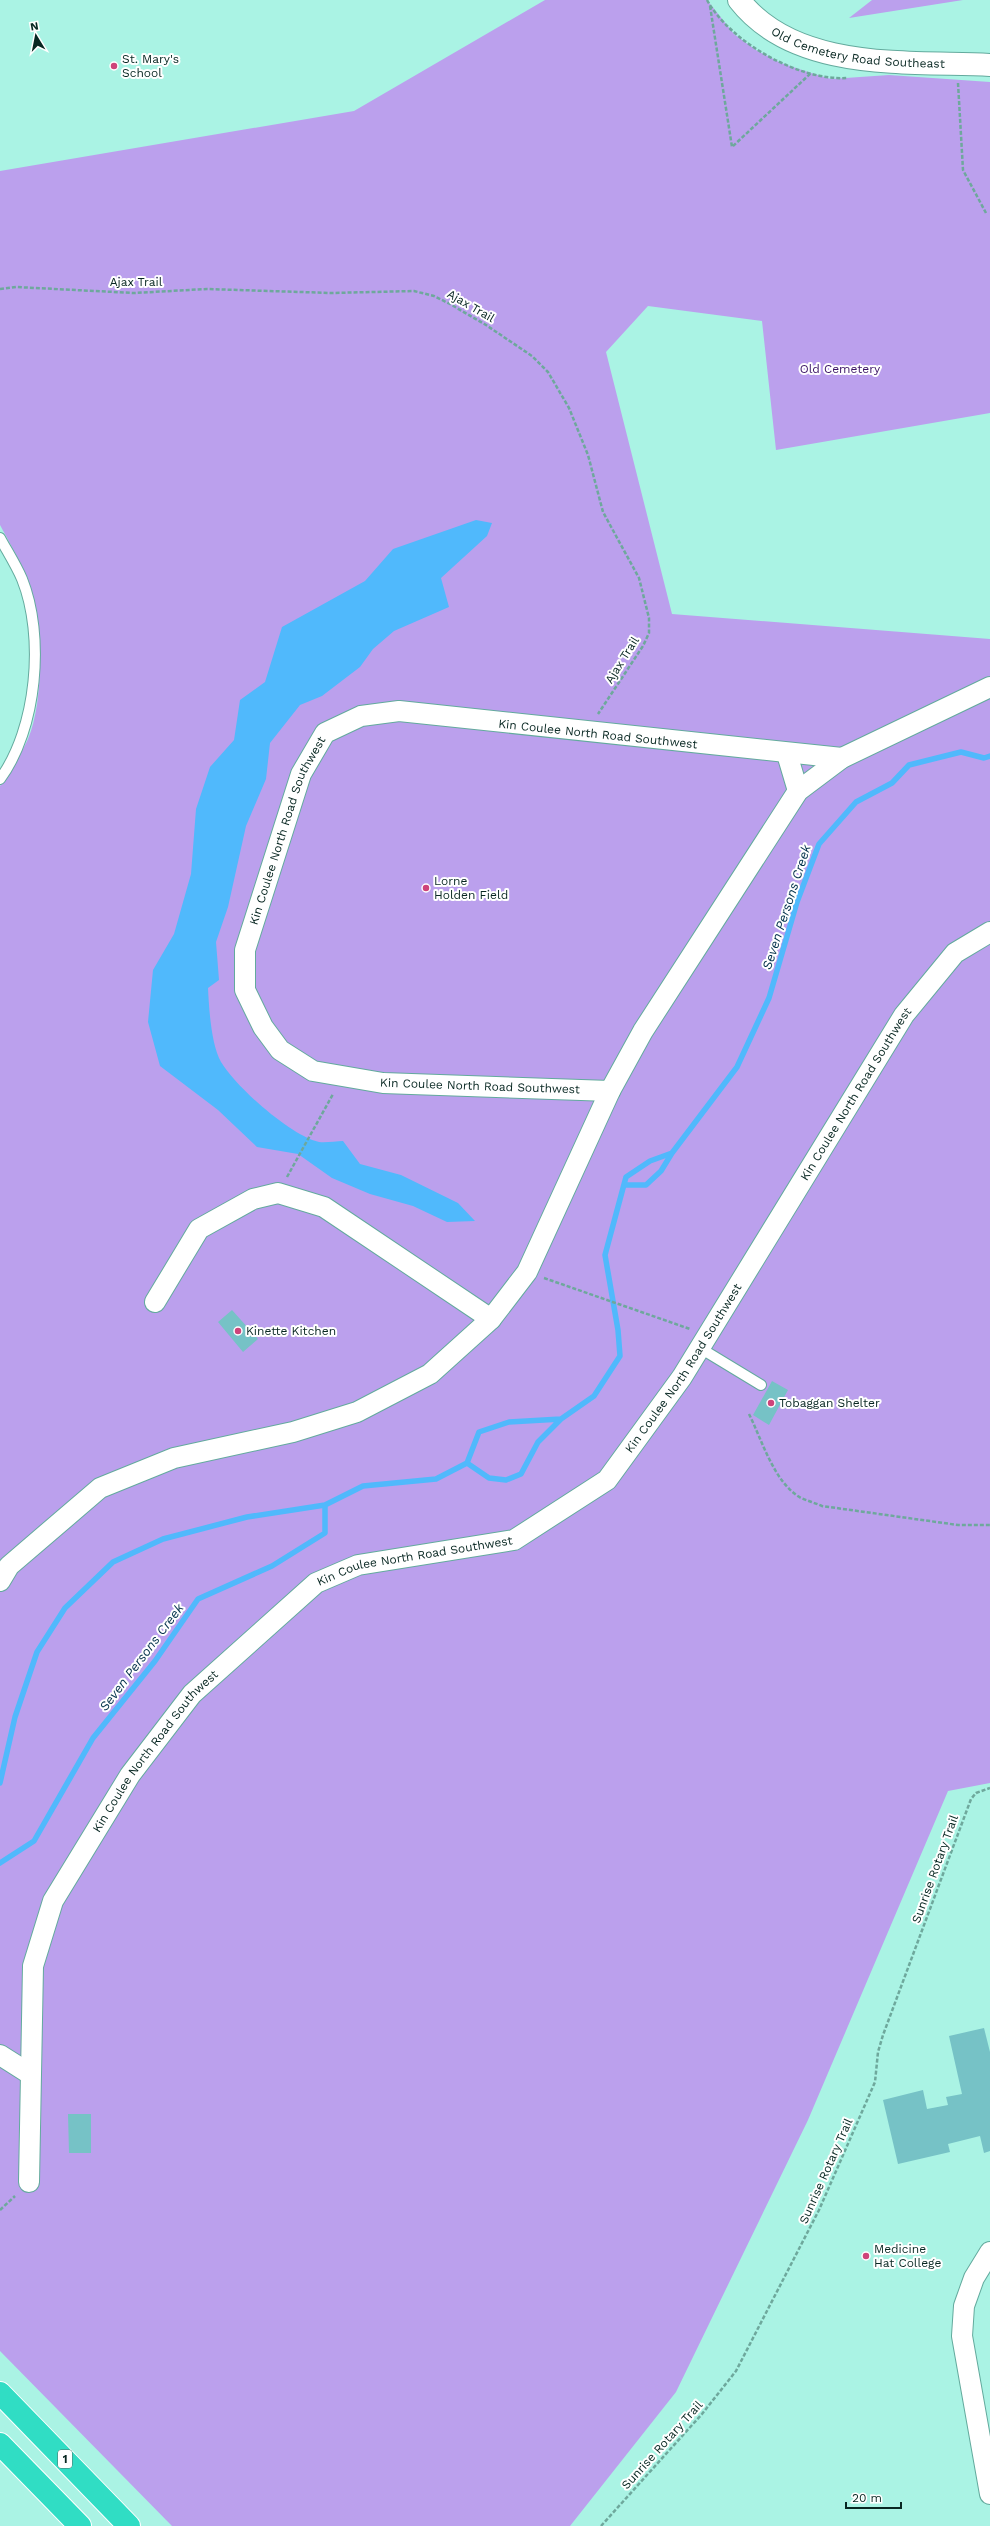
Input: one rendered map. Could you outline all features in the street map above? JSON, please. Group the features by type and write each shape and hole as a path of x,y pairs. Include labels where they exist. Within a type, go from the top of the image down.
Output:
{"highway":[{"name":"1","path":"0,2393 129,2526"},
{"path":"0,2444 80,2526"}],"street":[{"name":"Old Cemetery Road Southeast","path":"740,0 749,13 771,30 820,52 854,59 990,65"},
{"path":"0,1581 9,1566 100,1488 174,1458 293,1432 357,1412 430,1374 491,1319 527,1272 610,1091 642,1032 798,791 842,758 990,687"},
{"name":"Kin Coulee North Road Southwest","path":"610,1091 383,1083 313,1070 280,1050 263,1026 245,990 246,946 301,774 325,733 360,716 399,711 787,754 842,758"},
{"path":"787,754 798,791"},
{"name":"Kin Coulee North Road Southwest","path":"29,2182 33,1966 53,1901 130,1775 192,1694 316,1583 358,1564 514,1540 607,1480 682,1377 904,1015 955,953 990,932"},
{"path":"155,1302 199,1230 253,1199 278,1193 324,1207 491,1319"},
{"path":"0,2055 30,2074"},
{"path":"990,2252 974,2278 964,2306 962,2336 990,2494"}],"lane":[{"path":"0,538 22,579 35,634 31,695 22,738 0,779"},
{"path":"704,1342 761,1385"}],"path":[{"path":"710,6 732,147 811,73"},
{"path":"958,80 963,170 986,213"},
{"name":"Ajax Trail","path":"0,289 16,287 134,292 207,289 331,293 414,291 434,296 450,304 486,324 532,356 558,386 588,455 603,512 630,559 642,585 649,618 649,633 643,646 602,708"},
{"path":"290,1172 342,1076"},
{"path":"527,1272 641,1312 704,1342"},
{"path":"749,1414 778,1473 788,1486 801,1497 822,1506 958,1525 990,1525"},
{"name":"Sunrise Rotary Trail","path":"601,2526 702,2414 736,2371 819,2210 875,2082 878,2052 883,2035 971,1799 976,1792 990,1788"}],"green space":[{"name":"Old Cemetery","path":"545,0 707,0 734,34 756,50 781,63 831,79 889,75 990,82 990,413 776,450 762,321 648,306 606,352 672,614 990,639 990,1783 948,1791 808,2120 676,2392 570,2526 172,2526 0,2351 0,786 12,769 28,739 37,702 40,658 36,614 27,577 0,525 0,171 354,111"},
{"path":"872,0 963,0 849,18"}],"water":[{"path":"476,520 492,523 487,536 441,578 449,607 394,631 373,649 360,667 322,696 300,705 270,743 266,779 246,826 228,907 216,942 219,980 208,988 211,1026 215,1046 221,1062 251,1097 280,1121 307,1138 319,1142 343,1141 360,1164 401,1175 458,1203 475,1221 447,1222 413,1206 370,1194 332,1178 298,1154 257,1147 218,1110 160,1066 148,1022 153,970 174,934 191,874 196,809 210,767 234,740 240,700 265,682 282,627 365,581 393,549"}],"building":[{"name":"Kinette Kitchen","path":"232,1310 258,1339 243,1352 218,1322"},
{"name":"Tobaggan Shelter","path":"772,1381 788,1390 769,1425 753,1415"},
{"path":"984,2028 990,2052 990,2151 984,2153 980,2136 948,2144 950,2152 898,2164 883,2100 923,2090 927,2109 948,2105 946,2097 962,2094 949,2036"},
{"path":"68,2114 91,2114 91,2153 69,2153"}],"waterway":[{"name":"Seven Persons Creek","path":"0,1783 15,1717 37,1652 65,1608 113,1562 163,1539 247,1517 325,1505 363,1486 436,1479 467,1463 479,1432 509,1422 561,1419 594,1396 620,1356 618,1330 605,1255 626,1177 650,1161 672,1153 737,1067 769,998 797,902 819,844 856,802 892,783 909,765 961,752 984,758 990,756"},
{"name":"Seven Persons Creek","path":"624,1185 646,1185 661,1171 672,1153"},
{"name":"Seven Persons Creek","path":"467,1463 489,1478 506,1480 521,1474 538,1442 561,1419"},
{"name":"Seven Persons Creek","path":"0,1863 34,1841 93,1738 155,1661 198,1599 272,1566 325,1533 325,1505"}],"place":[{"name":"St. Mary's School","path":"114,66"},
{"name":"Lorne Holden Field","path":"426,888"},
{"name":"Kinette Kitchen","path":"238,1331"},
{"name":"Tobaggan Shelter","path":"771,1403"},
{"name":"Medicine Hat College","path":"866,2256"}]}
